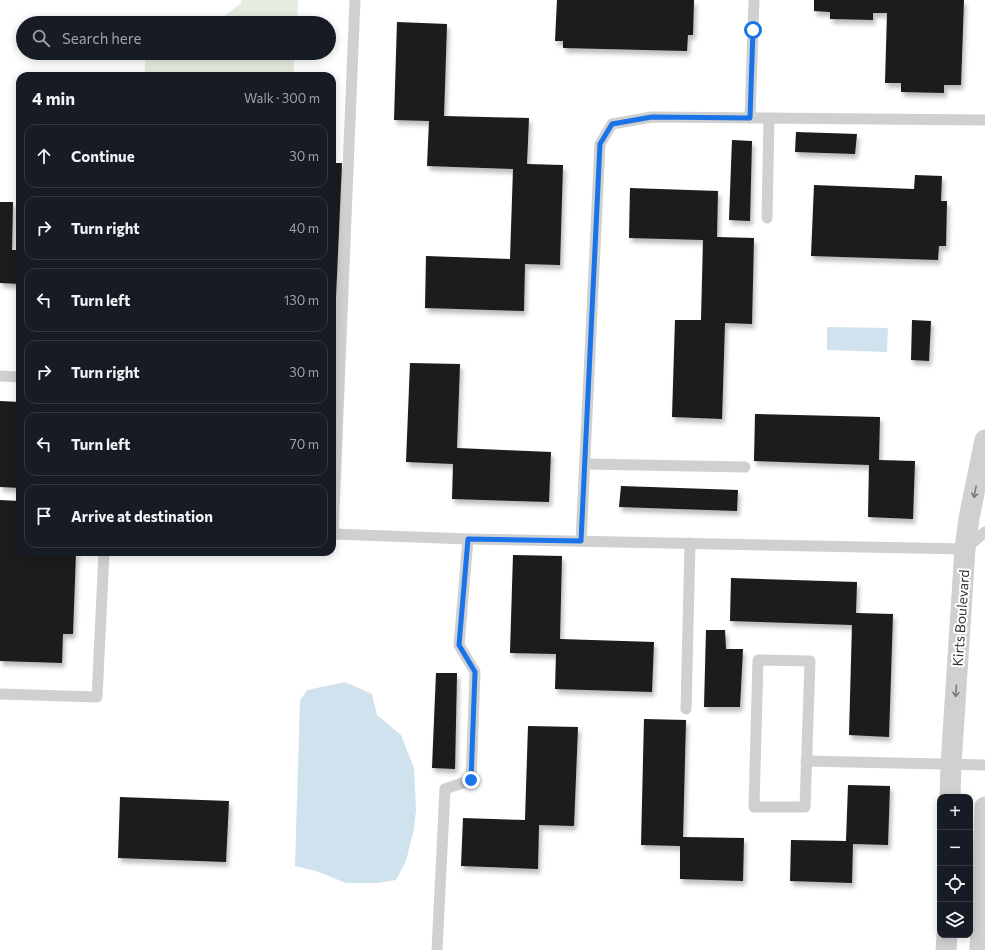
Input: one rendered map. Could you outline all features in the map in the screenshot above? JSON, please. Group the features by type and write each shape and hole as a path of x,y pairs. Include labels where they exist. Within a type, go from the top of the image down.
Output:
{"street":[{"name":"Kirts Boulevard","path":"950,794 965,549 969,518 985,440"},
{"path":"980,950 985,807"},
{"path":"946,950 947,938"}],"lane":[{"path":"336,441 355,0"},
{"path":"750,118 754,0"},
{"path":"581,541 600,144 612,124 652,117 985,120"},
{"path":"767,218 769,118"},
{"path":"0,376 16,378"},
{"path":"584,464 745,467"},
{"path":"336,534 468,539 965,549 985,532"},
{"path":"437,950 445,789 471,780 475,672 459,645 468,539"},
{"path":"686,709 690,543"},
{"path":"0,694 97,697 104,556"},
{"path":"758,660 810,661 806,761 805,808 754,807 758,660"},
{"path":"806,761 985,766"}],"shaded area":[{"path":"242,0 298,0 297,16 224,16 241,3"},
{"path":"145,60 294,60 293,72 144,72"}],"water":[{"path":"827,327 888,328 887,352 827,350"},
{"path":"345,682 372,694 377,715 401,735 414,768 416,810 414,829 406,861 396,880 378,883 346,883 316,871 295,866 300,701 307,690"}],"building":[{"path":"557,0 694,0 693,35 688,35 687,51 563,48 563,41 555,41"},
{"path":"814,0 964,0 961,85 944,85 944,93 901,92 901,83 885,83 887,13 873,13 873,20 830,19 830,12 814,11"},
{"path":"397,22 447,24 444,116 529,118 527,164 563,165 560,265 525,264 524,311 425,308 426,256 510,259 513,169 427,166 429,121 394,120"},
{"path":"796,132 857,134 855,154 795,152"},
{"path":"732,140 752,141 750,221 729,220"},
{"path":"336,163 342,163 336,297"},
{"path":"915,175 942,176 941,201 947,201 946,246 939,246 938,260 811,256 814,185 914,189"},
{"path":"630,188 718,191 717,237 754,238 752,324 725,323 722,419 672,417 675,320 701,320 703,240 629,238"},
{"path":"0,202 13,202 12,250 16,250 16,284 0,283"},
{"path":"912,320 931,321 929,361 911,360"},
{"path":"410,363 460,364 457,448 551,452 549,502 452,499 453,464 406,462"},
{"path":"0,401 16,402 16,488 0,487"},
{"path":"755,414 880,417 879,460 915,461 913,519 868,517 869,465 754,461"},
{"path":"621,486 738,490 737,511 619,507"},
{"path":"0,500 16,501 16,556 76,556 73,634 63,634 62,663 0,661"},
{"path":"513,555 562,556 560,639 654,642 652,692 555,689 556,654 510,653"},
{"path":"731,578 857,582 856,613 893,614 889,737 849,735 852,625 730,621"},
{"path":"706,630 725,630 726,649 743,649 740,707 704,707"},
{"path":"436,673 457,673 455,769 432,768"},
{"path":"644,719 686,720 683,837 744,838 743,881 680,879 680,846 641,845"},
{"path":"528,726 578,727 574,826 539,825 538,869 461,866 463,818 525,820"},
{"path":"848,785 890,786 888,845 853,844 852,883 790,881 791,840 846,841"},
{"path":"120,797 229,801 226,862 118,858"}],"route":[{"path":"471,780 475,672 459,645 468,539 581,541 600,144 612,124 652,117 750,118 753,30"}]}
